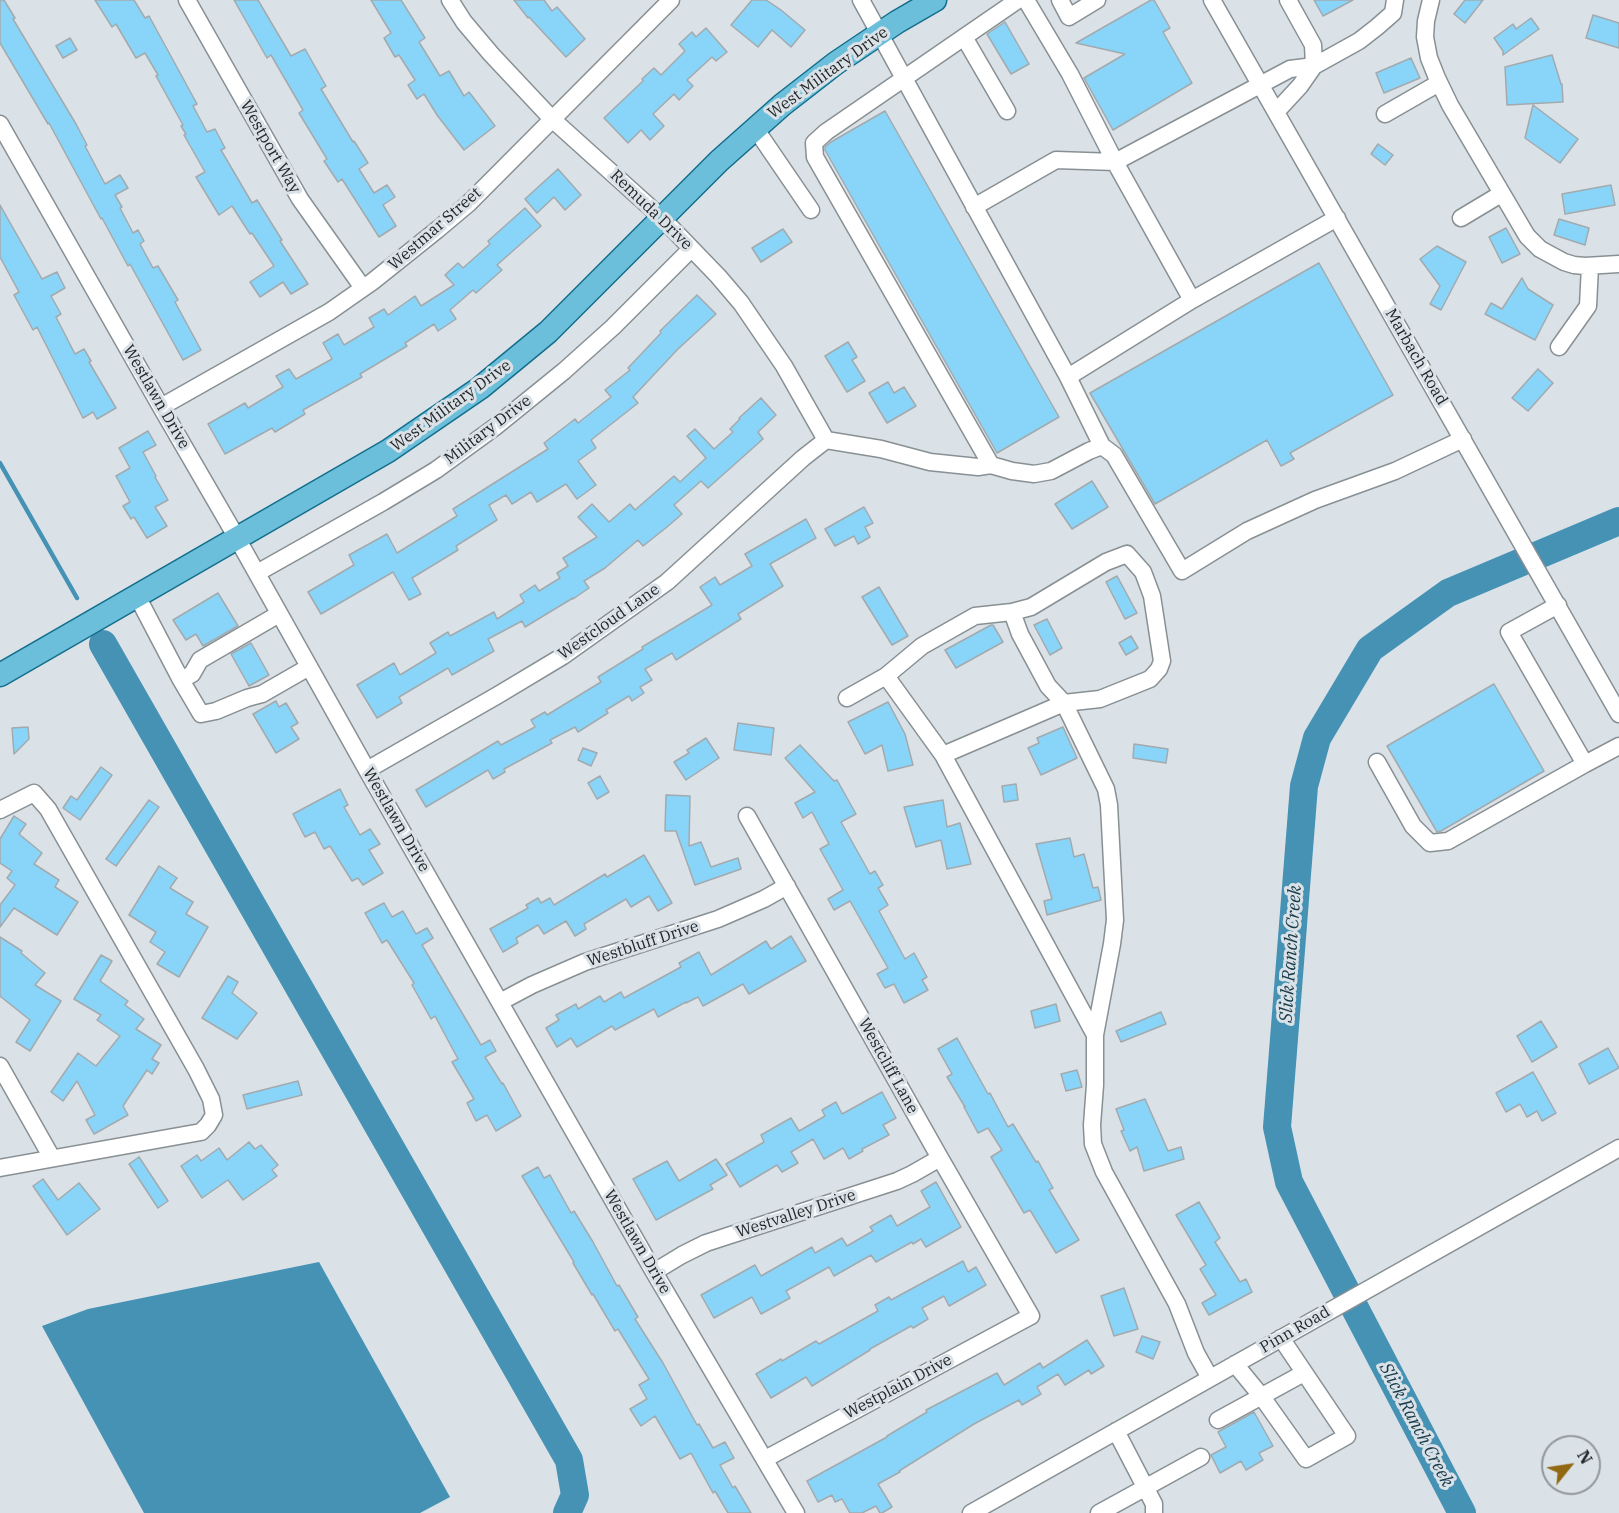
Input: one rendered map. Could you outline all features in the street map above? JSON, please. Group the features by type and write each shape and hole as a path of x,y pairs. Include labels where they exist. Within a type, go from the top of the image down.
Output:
{"main road":[{"name":"West Military Drive","path":"0,675 388,451 480,388 548,332 755,128 813,80 935,0"}],"street":[{"name":"Westport Way","path":"187,0 300,199 363,288"},
{"name":"Remuda Drive","path":"450,0 464,22 491,54 552,119 662,218 718,276 784,366 826,440"},
{"name":"Westmar Street","path":"161,407 329,312 437,230 468,204 671,0"},
{"path":"861,0 1068,377 1102,446 1114,455 1182,571 1246,531 1316,500 1395,471 1463,439"},
{"path":"991,465 815,157 814,143 826,132 903,78 1018,0"},
{"path":"1026,0 1070,74 1115,162 1192,300"},
{"path":"1060,0 1069,17 1097,0"},
{"name":"Marbach Road","path":"1212,0 1619,714"},
{"path":"1276,112 1300,86 1314,66 1313,45 1288,0"},
{"path":"974,207 1056,160 1115,162 1290,69 1314,66 1359,41 1377,27 1393,12 1395,0"},
{"path":"1431,0 1425,37 1439,83 1527,236 1540,249 1574,265 1619,264"},
{"path":"964,37 1007,111"},
{"path":"1385,114 1439,83"},
{"name":"Westlawn Drive","path":"0,124 654,1272 796,1513"},
{"path":"755,128 811,210"},
{"path":"1461,218 1501,194"},
{"path":"1068,377 1192,300 1337,218"},
{"name":"Military Drive","path":"256,573 436,470 486,433 564,371 692,249"},
{"path":"1558,347 1588,306 1590,266"},
{"path":"826,440 881,449 930,462 991,465 1034,474 1051,471 1102,446"},
{"name":"Westcloud Lane","path":"368,770 563,656 667,582 803,458 826,440"},
{"path":"847,698 886,676 922,646 975,616 1012,612 1031,607 1116,557 1127,554 1143,572 1152,596 1162,661 1160,669 1150,679 1100,699 1064,703 943,755"},
{"path":"136,596 201,714 216,711 261,694 309,667"},
{"path":"1558,605 1509,632 1585,764"},
{"path":"1012,612 1020,634 1048,686 1064,703 1106,789 1109,805 1115,920 1095,1035 1093,1144 1104,1172 1177,1304 1196,1353 1210,1378"},
{"path":"181,680 192,674 200,660 279,614"},
{"path":"886,676 943,755 1095,1035"},
{"path":"1377,762 1413,826 1430,843 1448,842 1619,746"},
{"path":"0,810 34,793 48,809 196,1069 211,1099 214,1115 201,1132 0,1168"},
{"name":"Westcliff Lane","path":"747,816 1031,1316"},
{"name":"Westbluff Drive","path":"500,1002 585,962 718,919 764,899 787,886"},
{"path":"0,1066 52,1158"},
{"name":"Pinn Road","path":"971,1513 1619,1148"},
{"name":"Westvalley Drive","path":"654,1272 706,1243 897,1180 940,1158"},
{"name":"Westplain Drive","path":"765,1458 1031,1316"},
{"path":"1235,1364 1262,1397 1306,1459 1347,1436 1281,1338"},
{"path":"1218,1420 1304,1373"},
{"path":"1116,1431 1154,1504 1154,1513"},
{"path":"1099,1513 1201,1457"}],"water":[{"path":"319,1262 450,1497 420,1513 144,1513 42,1326 88,1309"}],"building":[{"path":"0,0 4,0 76,124 105,184 120,175 128,188 115,195 122,207 120,208 133,233 138,230 144,241 140,244 153,268 158,266 178,300 175,302 201,350 183,360 130,264 128,266 101,219 49,123 0,43"},
{"path":"95,0 134,0 145,18 149,16 197,104 193,106 207,132 215,129 225,148 221,150 252,203 257,200 308,284 291,294 283,282 260,297 250,282 274,266 232,206 219,215 196,177 205,172 184,135 186,134 181,126 183,125 156,76 158,75 145,53 136,58 116,24 112,27"},
{"path":"234,0 258,0 291,56 305,49 326,86 321,89 368,163 359,169 374,193 387,185 395,197 383,205 396,226 379,237 342,179 338,182 324,161 327,159 299,113 303,110 271,55 267,58"},
{"path":"371,0 401,0 425,38 419,42 440,76 449,71 464,96 469,92 495,126 464,150 424,94 417,99 408,85 415,80 399,55 395,57 384,38 391,33"},
{"path":"514,0 544,0 552,11 557,7 585,39 566,57"},
{"path":"752,0 766,0 805,30 791,47 772,30 758,47 731,25"},
{"path":"1154,0 1170,28 1163,32 1192,83 1113,130 1084,78 1125,54 1076,43"},
{"path":"1314,0 1353,0 1323,16"},
{"path":"1465,0 1483,0 1465,23 1454,14"},
{"path":"1593,15 1619,23 1619,48 1586,38"},
{"path":"1531,18 1539,29 1503,55 1503,51 1494,38 1513,24 1516,29"},
{"path":"1005,22 1029,64 1011,74 987,34"},
{"path":"706,28 727,52 716,61 712,57 687,80 693,86 679,100 674,94 653,114 664,126 650,140 641,130 628,143 604,118 654,68 661,75 685,51 679,44 692,32 696,37"},
{"path":"70,38 77,50 63,58 56,46"},
{"path":"1552,55 1562,84 1563,102 1507,105 1505,67"},
{"path":"1411,58 1420,78 1384,93 1376,73"},
{"path":"1533,105 1578,139 1560,163 1525,138"},
{"path":"885,111 1059,417 997,453 825,150 831,142"},
{"path":"1378,144 1393,155 1385,165 1371,154"},
{"path":"558,169 581,195 565,210 554,197 537,213 525,199"},
{"path":"1611,185 1615,205 1565,214 1562,194"},
{"path":"0,205 42,279 57,272 65,288 51,296 61,314 56,317 75,354 84,349 91,361 89,362 116,408 97,419 93,412 83,418 37,327 33,330 14,295 19,292 0,257"},
{"path":"525,208 541,226 497,265 502,270 476,293 473,290 450,310 456,319 438,331 434,324 405,343 407,346 360,374 362,377 303,410 305,414 275,432 272,428 225,454 208,424 245,403 248,408 283,387 276,376 289,369 296,379 332,359 323,343 338,334 344,345 374,327 369,318 384,309 388,315 415,296 421,306 454,285 445,275 458,263 463,268 490,244 488,241"},
{"path":"1559,219 1589,228 1585,245 1554,235"},
{"path":"1506,228 1520,254 1502,263 1489,237"},
{"path":"783,229 792,242 761,262 752,248"},
{"path":"1437,246 1466,262 1441,310 1430,304 1440,286 1420,259"},
{"path":"1319,263 1393,395 1290,453 1294,459 1281,466 1267,440 1155,504 1090,393"},
{"path":"1522,278 1528,289 1553,305 1535,340 1485,314 1491,303 1502,309"},
{"path":"697,295 716,314 677,350 633,397 638,403 591,440 596,448 578,461 596,485 577,499 566,484 537,502 531,492 512,504 506,495 489,505 497,520 456,546 458,550 412,578 421,594 409,600 393,572 321,614 308,592 354,565 349,555 387,534 397,553 457,516 453,509 548,449 544,443 575,419 578,423 611,397 605,390 630,370 628,368 661,333 660,331"},
{"path":"848,342 857,357 852,360 865,381 847,392 825,356"},
{"path":"1538,369 1553,383 1528,411 1512,398"},
{"path":"888,382 894,393 904,387 916,406 887,423 869,393"},
{"path":"761,398 776,415 758,432 763,439 708,488 701,481 674,505 682,514 667,527 643,546 638,540 605,568 584,581 589,588 573,599 525,627 522,621 488,639 494,651 452,675 448,668 399,697 402,703 377,718 357,685 394,663 400,675 436,653 430,643 448,632 450,636 494,612 497,619 524,602 520,595 535,585 539,591 560,578 557,573 568,566 563,558 597,537 578,517 592,504 609,522 630,504 635,510 674,476 680,482 706,458 687,436 695,429 714,449 733,432 730,429 739,418"},
{"path":"148,431 156,445 143,452 168,500 155,507 167,526 147,538 134,517 131,519 123,506 130,502 116,476 130,468 119,448"},
{"path":"1092,481 1108,507 1072,529 1055,504"},
{"path":"864,507 873,523 865,527 870,537 858,544 854,536 835,546 825,529"},
{"path":"806,519 816,538 770,564 783,586 738,614 741,619 676,660 672,653 645,669 652,680 640,687 644,693 632,701 629,696 606,710 608,713 578,732 575,727 550,740 552,743 504,769 505,772 493,779 488,770 426,807 416,790 498,741 501,745 535,727 531,720 545,712 547,715 601,682 598,677 643,649 642,647 712,605 700,587 715,577 720,585 752,566 745,554"},
{"path":"1117,576 1137,613 1125,619 1106,582"},
{"path":"879,587 908,636 892,645 862,597"},
{"path":"218,593 238,626 203,646 196,634 186,640 173,620"},
{"path":"1047,619 1062,648 1050,655 1034,625"},
{"path":"991,625 1003,642 956,668 945,650"},
{"path":"1131,636 1138,648 1126,655 1119,643"},
{"path":"251,643 269,675 249,686 231,654"},
{"path":"1494,684 1544,771 1437,832 1387,746"},
{"path":"276,701 279,707 286,703 298,723 291,727 299,739 276,753 253,714"},
{"path":"888,702 905,734 913,765 888,771 882,745 865,754 848,722"},
{"path":"738,723 774,728 771,755 734,750"},
{"path":"28,727 29,739 14,754 12,728"},
{"path":"1063,727 1077,758 1041,775 1028,748 1039,743 1037,738"},
{"path":"706,738 719,758 686,780 674,762"},
{"path":"1134,744 1168,749 1166,763 1133,758"},
{"path":"800,745 834,781 837,780 856,814 841,822 870,874 875,871 883,885 878,888 888,905 879,911 905,959 914,953 927,977 922,980 928,990 904,1003 894,984 885,988 877,974 888,968 850,901 834,910 828,899 843,890 820,849 829,844 812,812 803,818 795,803 815,792 785,758"},
{"path":"583,748 597,753 591,766 578,760"},
{"path":"101,767 112,775 80,820 63,808 71,796 77,800"},
{"path":"600,776 609,792 597,799 588,783"},
{"path":"1016,784 1018,800 1004,802 1002,786"},
{"path":"340,789 348,805 344,807 360,835 370,829 380,844 369,850 383,873 363,885 358,878 352,881 330,846 324,849 315,832 305,837 293,814"},
{"path":"666,795 690,796 689,846 701,842 711,867 738,858 741,869 695,885 676,831 665,831"},
{"path":"149,800 159,807 116,866 106,859"},
{"path":"943,800 947,827 960,823 971,864 947,869 941,840 916,847 904,807"},
{"path":"14,816 26,824 19,834 42,853 34,864 59,880 55,887 78,902 57,935 14,908 0,927 0,905 15,885 7,878 12,871 0,863 0,839"},
{"path":"1070,838 1074,857 1084,854 1093,888 1098,887 1101,900 1047,915 1044,901 1052,899 1036,844"},
{"path":"644,855 672,903 658,911 649,896 631,907 626,899 584,924 586,929 575,936 566,921 544,934 538,925 516,938 518,943 503,952 490,929 528,908 526,905 538,898 541,903 550,898 554,905 605,874 607,877"},
{"path":"159,866 177,878 170,888 193,902 186,914 208,927 179,977 157,964 165,952 150,942 156,932 129,915"},
{"path":"384,903 392,917 403,911 416,934 427,928 433,938 422,945 481,1045 490,1040 496,1051 485,1057 503,1083 521,1116 496,1131 487,1115 476,1121 467,1103 474,1099 452,1062 458,1059 435,1016 431,1019 412,985 414,983 387,940 382,943 365,913"},
{"path":"791,936 806,961 749,994 743,984 703,1006 698,997 658,1017 654,1009 615,1030 612,1026 577,1047 571,1038 557,1047 546,1028 559,1020 556,1015 576,1004 578,1009 600,996 604,1002 621,992 624,998 681,967 679,963 699,952 711,975 766,941 771,949"},
{"path":"0,937 22,951 21,953 45,973 35,985 61,1001 30,1051 16,1042 30,1020 0,996"},
{"path":"101,955 112,961 100,981 128,1001 125,1005 144,1019 136,1029 161,1045 152,1059 159,1063 152,1074 147,1070 123,1106 128,1115 94,1134 86,1120 95,1115 77,1081 63,1101 51,1092 78,1053 96,1066 120,1036 97,1020 101,1015 74,999"},
{"path":"228,976 238,982 232,993 257,1013 237,1039 202,1018"},
{"path":"1056,1004 1060,1021 1035,1028 1031,1011"},
{"path":"1161,1012 1166,1024 1121,1042 1116,1031"},
{"path":"1541,1021 1557,1047 1532,1062 1517,1036"},
{"path":"957,1038 1008,1127 1013,1124 1036,1162 1038,1161 1053,1188 1049,1190 1079,1240 1056,1253 1030,1210 1024,1213 991,1157 1002,1150 988,1128 978,1133 947,1077 952,1074 938,1049"},
{"path":"1608,1048 1619,1068 1589,1084 1579,1064"},
{"path":"1077,1070 1082,1087 1066,1091 1061,1074"},
{"path":"1533,1072 1556,1113 1542,1121 1537,1111 1527,1117 1520,1104 1506,1112 1496,1093"},
{"path":"298,1081 302,1095 247,1109 243,1095"},
{"path":"882,1092 896,1118 883,1125 889,1135 862,1149 863,1151 849,1159 843,1148 824,1159 813,1139 791,1152 798,1163 782,1172 777,1165 740,1187 726,1164 764,1142 761,1135 791,1118 799,1131 825,1116 822,1110 836,1102 842,1114"},
{"path":"1145,1099 1168,1151 1181,1147 1184,1159 1144,1171 1137,1147 1130,1151 1121,1131 1124,1130 1116,1109"},
{"path":"249,1142 255,1149 261,1145 278,1165 272,1170 277,1176 243,1200 228,1180 202,1198 181,1166 197,1155 201,1161 219,1148 227,1160"},
{"path":"139,1157 168,1201 158,1208 129,1164"},
{"path":"716,1159 727,1175 710,1185 713,1189 656,1220 633,1179 667,1161 679,1181"},
{"path":"538,1167 544,1178 550,1175 571,1213 574,1211 617,1286 619,1285 638,1317 635,1319 663,1363 697,1425 699,1424 713,1448 725,1442 734,1458 720,1465 751,1513 728,1513 715,1491 713,1493 691,1453 680,1459 655,1416 641,1426 630,1409 647,1399 639,1385 649,1379 618,1329 615,1331 592,1295 522,1176"},
{"path":"43,1179 58,1200 79,1183 100,1209 67,1235 33,1186"},
{"path":"936,1182 961,1227 926,1247 921,1239 876,1262 871,1255 834,1276 829,1267 786,1291 790,1298 761,1314 752,1297 714,1318 701,1295 755,1265 761,1276 812,1247 815,1253 842,1238 847,1246 873,1231 870,1227 891,1215 897,1226 930,1207 921,1191"},
{"path":"1199,1202 1220,1238 1215,1242 1240,1282 1246,1279 1252,1292 1209,1315 1202,1303 1216,1295 1200,1269 1206,1265 1176,1215"},
{"path":"963,1261 968,1272 976,1267 986,1285 949,1306 944,1296 922,1308 928,1319 913,1328 911,1326 870,1349 812,1386 806,1377 771,1398 756,1374 816,1341 819,1344 878,1311 875,1305 889,1297 891,1300"},
{"path":"1124,1288 1138,1329 1114,1336 1101,1296"},
{"path":"1142,1336 1160,1342 1153,1359 1136,1352"},
{"path":"1087,1340 1104,1366 1091,1374 1089,1370 1065,1385 1058,1374 1037,1387 1041,1394 1022,1405 1019,1400 974,1424 878,1484 892,1507 882,1513 876,1506 862,1513 850,1513 842,1499 835,1502 832,1495 818,1502 807,1481 887,1437 927,1412 926,1410 997,1373 1004,1385 1040,1363 1043,1368"},
{"path":"1254,1412 1273,1446 1259,1453 1263,1460 1246,1470 1241,1461 1220,1473 1211,1455 1226,1447 1218,1432"}],"waterway":[{"path":"0,463 77,598"},
{"name":"Slick Ranch Creek","path":"1462,1513 1289,1182 1277,1127 1304,786 1317,738 1370,649 1448,593 1619,521"},
{"path":"103,644 569,1460 575,1495 567,1513"}]}
